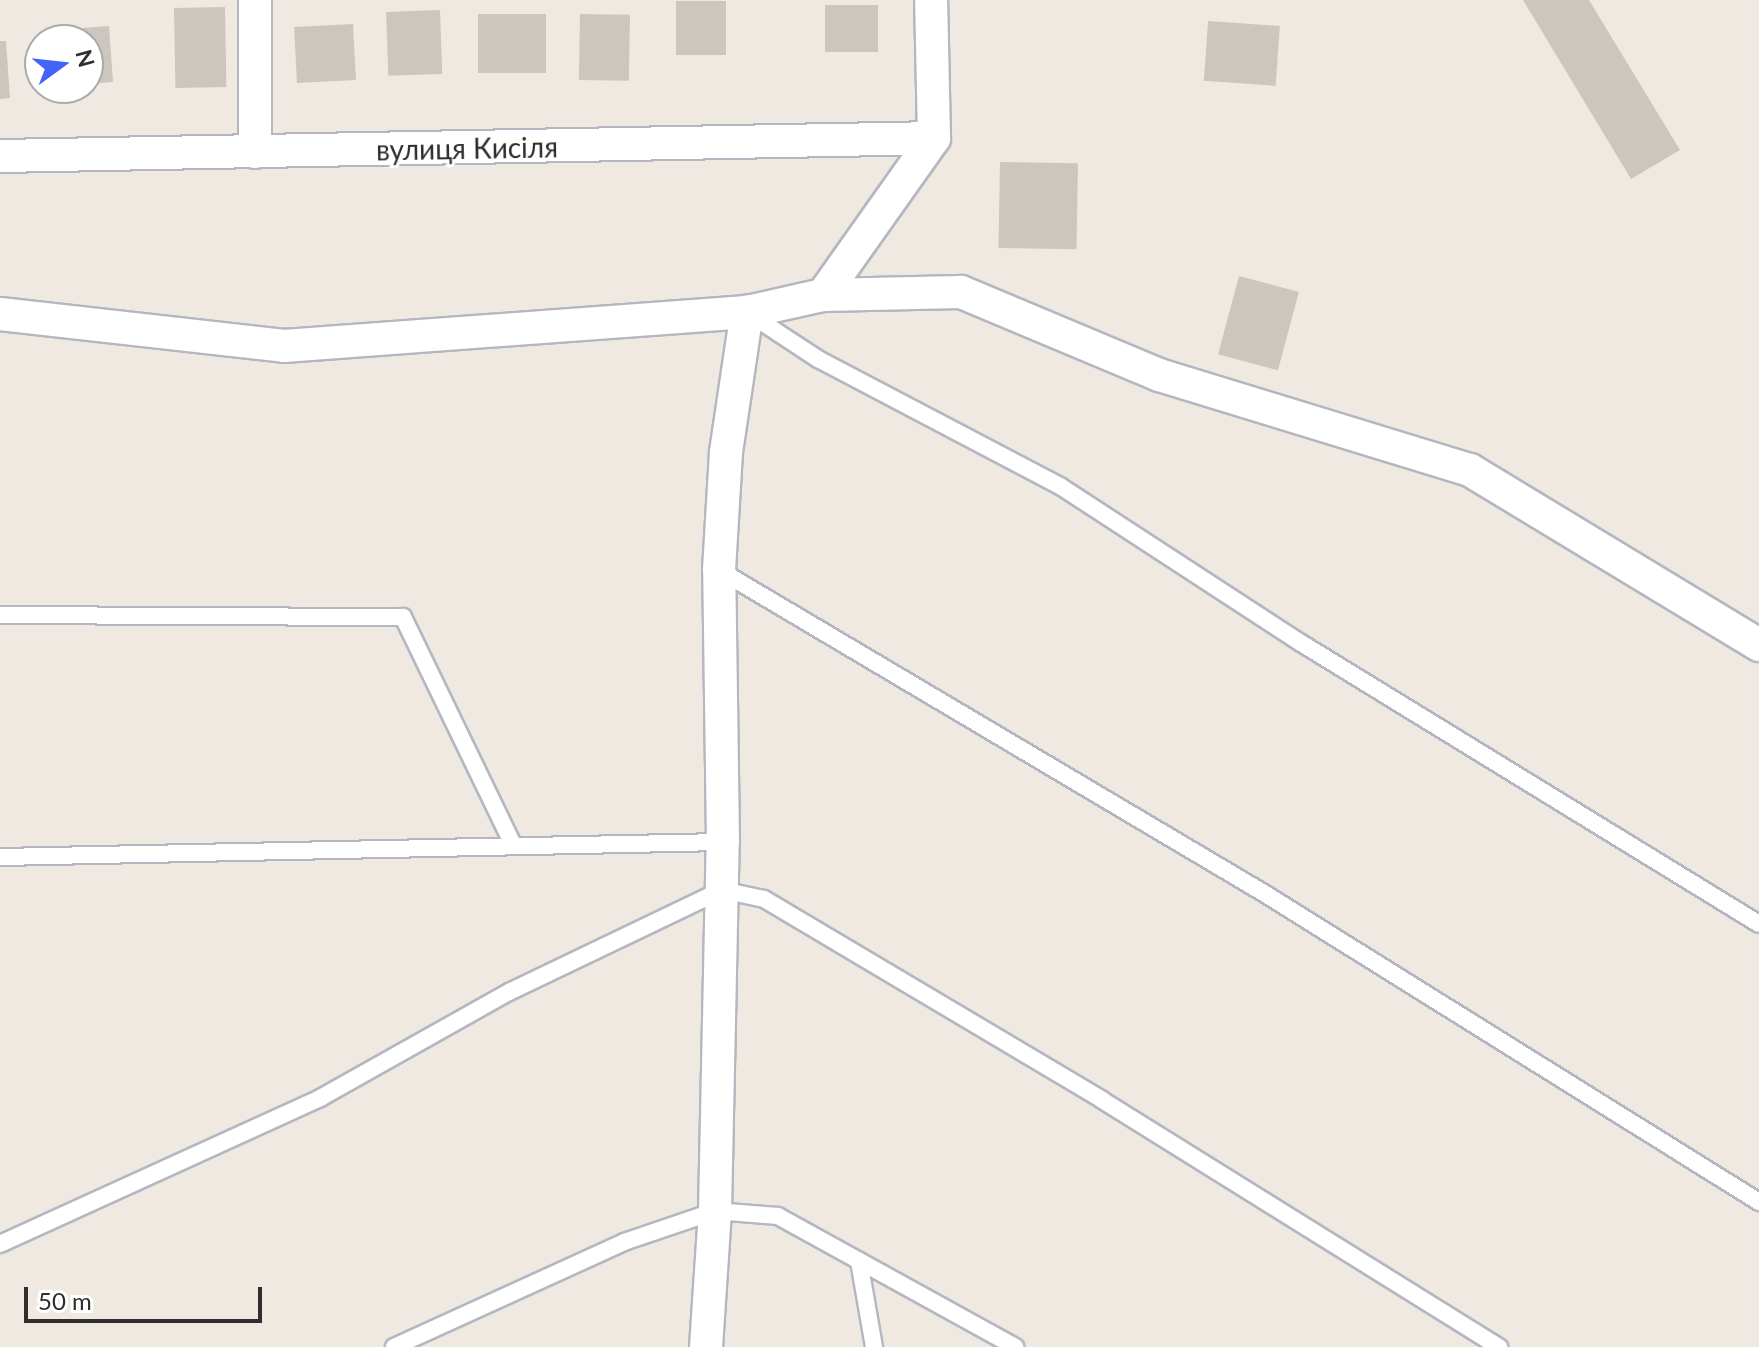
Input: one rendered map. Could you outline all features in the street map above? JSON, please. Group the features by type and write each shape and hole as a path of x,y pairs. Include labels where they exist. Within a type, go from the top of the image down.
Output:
{"street":[{"path":"255,0 255,152"},
{"path":"823,295 934,138 931,0"},
{"name":"вулиця Кисіля","path":"0,156 934,138"},
{"path":"0,314 284,346 747,312 823,295 961,292 1159,375 1470,470 1759,645"},
{"path":"706,1347 715,1211 723,842 719,570 726,452 747,312"}],"lane":[{"path":"747,312 818,359 1060,486 1301,643 1759,924"},
{"path":"719,570 1262,892 1759,1202"},
{"path":"0,615 403,617 513,845"},
{"path":"0,857 723,842"},
{"path":"0,1244 320,1098 509,992 722,890 764,899 1102,1100 1499,1347"},
{"path":"394,1347 426,1340 624,1242 715,1211 778,1216 1015,1347"},
{"path":"859,1261 874,1347"}],"building":[{"path":"1523,0 1589,0 1680,150 1631,179"},
{"path":"676,1 726,1 726,55 676,55"},
{"path":"825,5 878,5 878,52 825,52"},
{"path":"225,7 226,87 175,88 174,8"},
{"path":"440,10 442,74 388,76 386,12"},
{"path":"478,14 546,14 546,73 478,73"},
{"path":"580,14 630,15 629,81 579,80"},
{"path":"1208,21 1280,26 1276,86 1204,81"},
{"path":"353,24 356,80 297,83 294,27"},
{"path":"104,26 109,26 113,82 104,83"},
{"path":"0,41 6,41 10,98 0,99"},
{"path":"1000,162 1078,163 1076,249 998,248"},
{"path":"1239,276 1299,292 1278,370 1218,354"}]}
